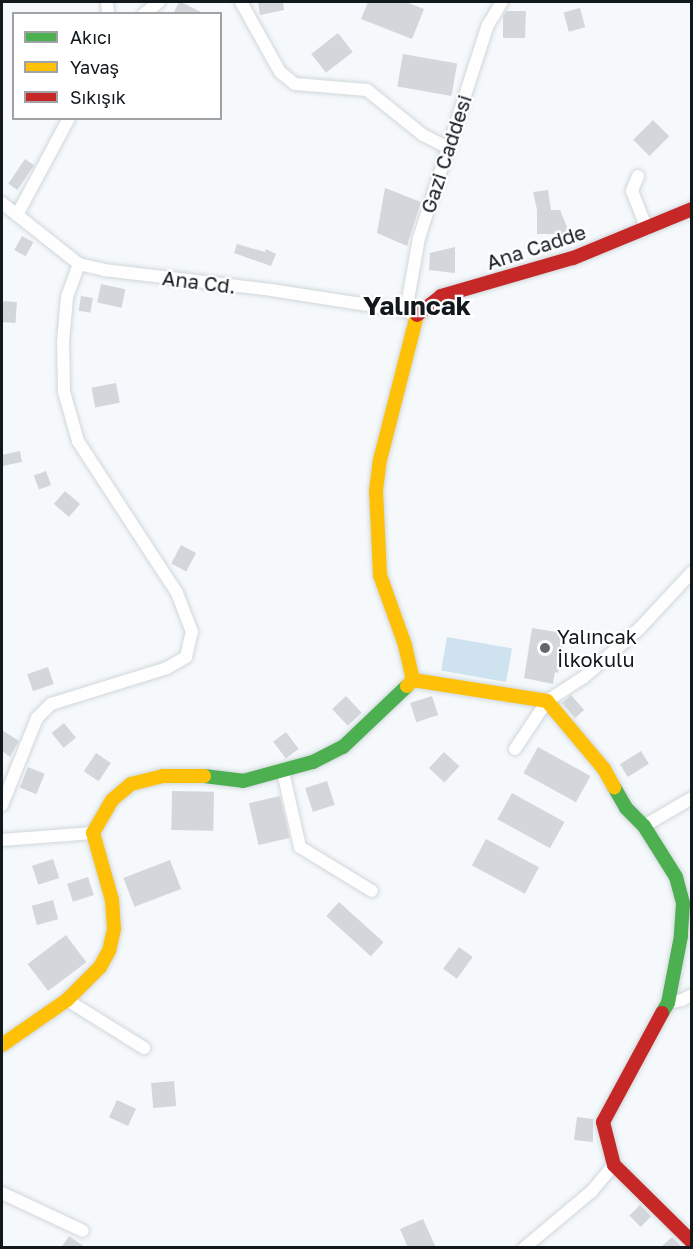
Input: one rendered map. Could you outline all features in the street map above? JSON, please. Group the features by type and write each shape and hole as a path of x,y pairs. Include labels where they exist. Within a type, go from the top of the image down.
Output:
{"street":[{"path":"146,12 159,2"},
{"path":"241,2 280,72 295,84 367,90 423,135 448,148"},
{"name":"Gazi Caddesi","path":"411,313 419,238 488,25 502,2"},
{"path":"17,215 68,120"},
{"path":"638,176 632,191 647,229"},
{"name":"Ana Cd.","path":"2,203 79,264 104,270 271,290 411,313"},
{"name":"Ana Cadde","path":"411,313 441,296 573,258 647,229 692,208"},
{"path":"2,805 37,718 51,704 167,668 186,657 192,632 177,593 78,441 64,392 63,342 67,297 79,264"},
{"path":"411,313 410,339 380,460 376,491 380,575 405,645 413,680"},
{"path":"515,749 547,701 584,677 639,629 692,572"},
{"path":"413,680 547,701 604,769 626,808 644,826 676,877 683,904 681,936 668,1003 603,1122 614,1166 692,1242"},
{"path":"2,1045 66,1000 100,967 109,951 114,929 112,900 93,833 112,800 131,784 163,776 207,776 243,781 313,762 343,747 384,711 413,680"},
{"path":"283,772 300,847 372,891"},
{"path":"644,826 692,798"},
{"path":"2,840 93,833"},
{"path":"668,1003 692,995"},
{"path":"66,1000 144,1048"},
{"path":"524,1248 592,1191 614,1166"},
{"path":"2,1193 83,1230"}],"shaded area":[{"path":"447,637 512,648 506,682 441,670"}],"building":[{"path":"181,2 201,12 174,12"},
{"path":"258,2 283,2 284,10 260,15"},
{"path":"368,2 406,2 424,9 412,39 361,19"},
{"path":"580,8 585,27 569,32 564,12"},
{"path":"506,11 526,11 525,38 503,38 503,16"},
{"path":"338,33 353,52 326,73 311,54"},
{"path":"403,54 457,64 451,96 397,86"},
{"path":"653,120 669,136 649,156 633,140"},
{"path":"25,159 34,165 17,190 8,184"},
{"path":"385,188 421,202 407,246 377,233"},
{"path":"548,190 551,210 560,210 570,234 537,234 537,210 533,192"},
{"path":"22,236 33,242 26,256 14,250"},
{"path":"237,244 265,252 266,249 276,254 271,266 234,253"},
{"path":"455,247 455,273 429,270 430,253"},
{"path":"101,284 125,289 122,308 97,303"},
{"path":"81,296 93,298 91,313 79,311"},
{"path":"2,301 17,302 15,323 2,322"},
{"path":"116,383 120,403 95,407 91,388"},
{"path":"20,451 22,462 2,466 2,455"},
{"path":"46,471 51,485 39,490 34,475"},
{"path":"65,491 80,504 69,517 54,504"},
{"path":"181,545 196,553 186,572 171,564"},
{"path":"532,628 562,633 560,646 563,646 558,673 555,672 553,684 524,678"},
{"path":"48,667 54,684 33,691 27,674"},
{"path":"571,695 584,710 575,718 562,703"},
{"path":"346,696 362,713 348,726 332,709"},
{"path":"432,696 438,715 416,722 410,703"},
{"path":"64,723 76,738 64,748 52,733"},
{"path":"2,730 19,741 10,757 2,751"},
{"path":"286,732 299,749 286,758 273,742"},
{"path":"538,747 590,776 576,802 523,773"},
{"path":"641,751 649,764 628,777 620,764"},
{"path":"444,752 459,766 444,782 429,768"},
{"path":"96,753 111,763 99,781 84,771"},
{"path":"28,767 45,774 36,794 20,787"},
{"path":"327,781 335,805 313,812 305,788"},
{"path":"172,791 214,792 213,831 171,830"},
{"path":"512,793 564,822 550,848 497,819"},
{"path":"280,796 290,838 258,845 249,803"},
{"path":"486,839 539,867 525,894 472,865"},
{"path":"53,859 59,878 38,885 32,866"},
{"path":"170,860 181,889 134,907 123,878"},
{"path":"88,877 94,895 73,902 67,884"},
{"path":"53,900 58,919 37,925 32,906"},
{"path":"339,902 384,942 371,956 326,916"},
{"path":"66,935 86,962 48,991 28,964"},
{"path":"459,947 473,957 457,979 443,969"},
{"path":"174,1081 176,1106 153,1108 151,1083"},
{"path":"117,1100 136,1109 128,1126 109,1117"},
{"path":"577,1117 593,1119 593,1142 574,1140"},
{"path":"640,1205 651,1216 641,1227 629,1216"},
{"path":"423,1219 436,1248 408,1248 400,1229"},
{"path":"69,1236 86,1248 61,1248"},
{"path":"672,1237 683,1248 660,1248"}],"traffic: fast":[{"path":"204,776 243,781 313,762 343,747 407,686"},
{"path":"614,787 626,808 644,826 676,877 683,904 681,936 668,1003 662,1013"}],"traffic: slow":[{"path":"407,686 413,680 405,645 380,575 376,491 380,460 417,315"},
{"path":"413,680 547,701 604,769 614,787"},
{"path":"2,1045 67,1000 100,967 109,951 114,929 112,900 93,833 112,800 131,784 163,776 204,776"}],"traffic: jam":[{"path":"417,315 441,296 573,258 692,209"},
{"path":"662,1013 603,1122 614,1165 692,1242"}],"place":[{"name":"Yalıncak İlkokulu","path":"545,648"}],"district":[{"name":"Yalıncak","path":"417,306"}]}
